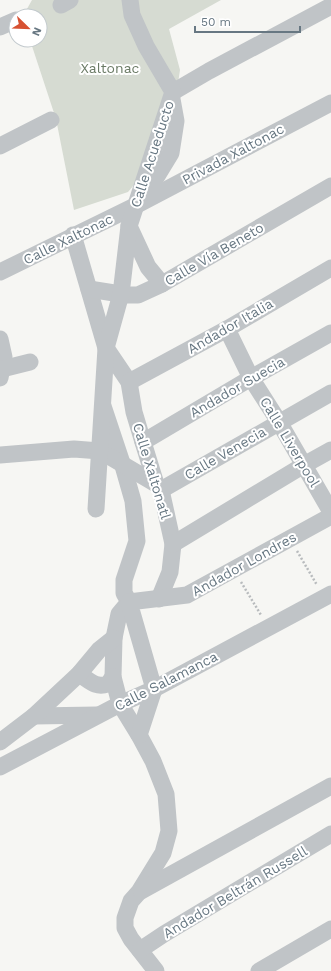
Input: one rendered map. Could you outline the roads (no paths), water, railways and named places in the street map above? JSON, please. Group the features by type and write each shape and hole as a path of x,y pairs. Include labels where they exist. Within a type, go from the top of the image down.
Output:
{"street":[{"name":"Calle Acueducto","path":"120,294 129,226 172,94 146,46 132,16 130,0"},
{"path":"172,94 209,71 331,6"},
{"name":"Privada Xaltonac","path":"138,199 331,103"},
{"path":"0,146 51,120"},
{"name":"Calle Vía Beneto","path":"89,289 127,295 138,295 162,284 331,186"},
{"name":"Calle Xaltonac","path":"0,272 73,235 138,199"},
{"path":"129,226 148,267 162,284"},
{"name":"Calle Xaltonatl","path":"73,235 106,348 129,382 134,412 158,487 173,544 170,572 159,599"},
{"name":"Andador Italia","path":"129,382 227,329 331,268"},
{"name":"Calle Xaltonatl","path":"96,509 106,348 120,294"},
{"name":"Calle Liverpool","path":"227,329 251,378 279,422 331,512"},
{"name":"Andador Suecia","path":"143,442 331,333"},
{"path":"0,339 4,357 1,374"},
{"path":"1,374 30,362"},
{"name":"Calle Venecia","path":"158,487 331,393"},
{"name":"Calle Xaltonatl","path":"102,406 123,466 133,501 137,541 124,580 124,592 129,602 154,689"},
{"path":"0,456 74,449 100,451 158,487"},
{"path":"173,544 331,450"},
{"name":"Andador Londres","path":"129,602 187,595 331,516"},
{"name":"Calle Salamanca","path":"0,767 120,704 154,689 328,596"},
{"path":"129,602 119,614 114,638 113,676 120,704 153,761 166,794 169,831 163,853 139,892 131,901 125,918 125,928 131,939 156,971"},
{"path":"0,742 34,716 79,674 99,650 114,638"},
{"path":"79,674 96,685 101,686 108,684 113,676"},
{"path":"139,735 154,689"},
{"path":"34,716 99,715"},
{"path":"139,892 331,786"},
{"name":"Andador Beltrán Russell","path":"140,950 164,934 331,834"},
{"path":"259,971 283,964 331,929"}],"park label":[{"name":"Xaltonac","path":"110,68"}]}
